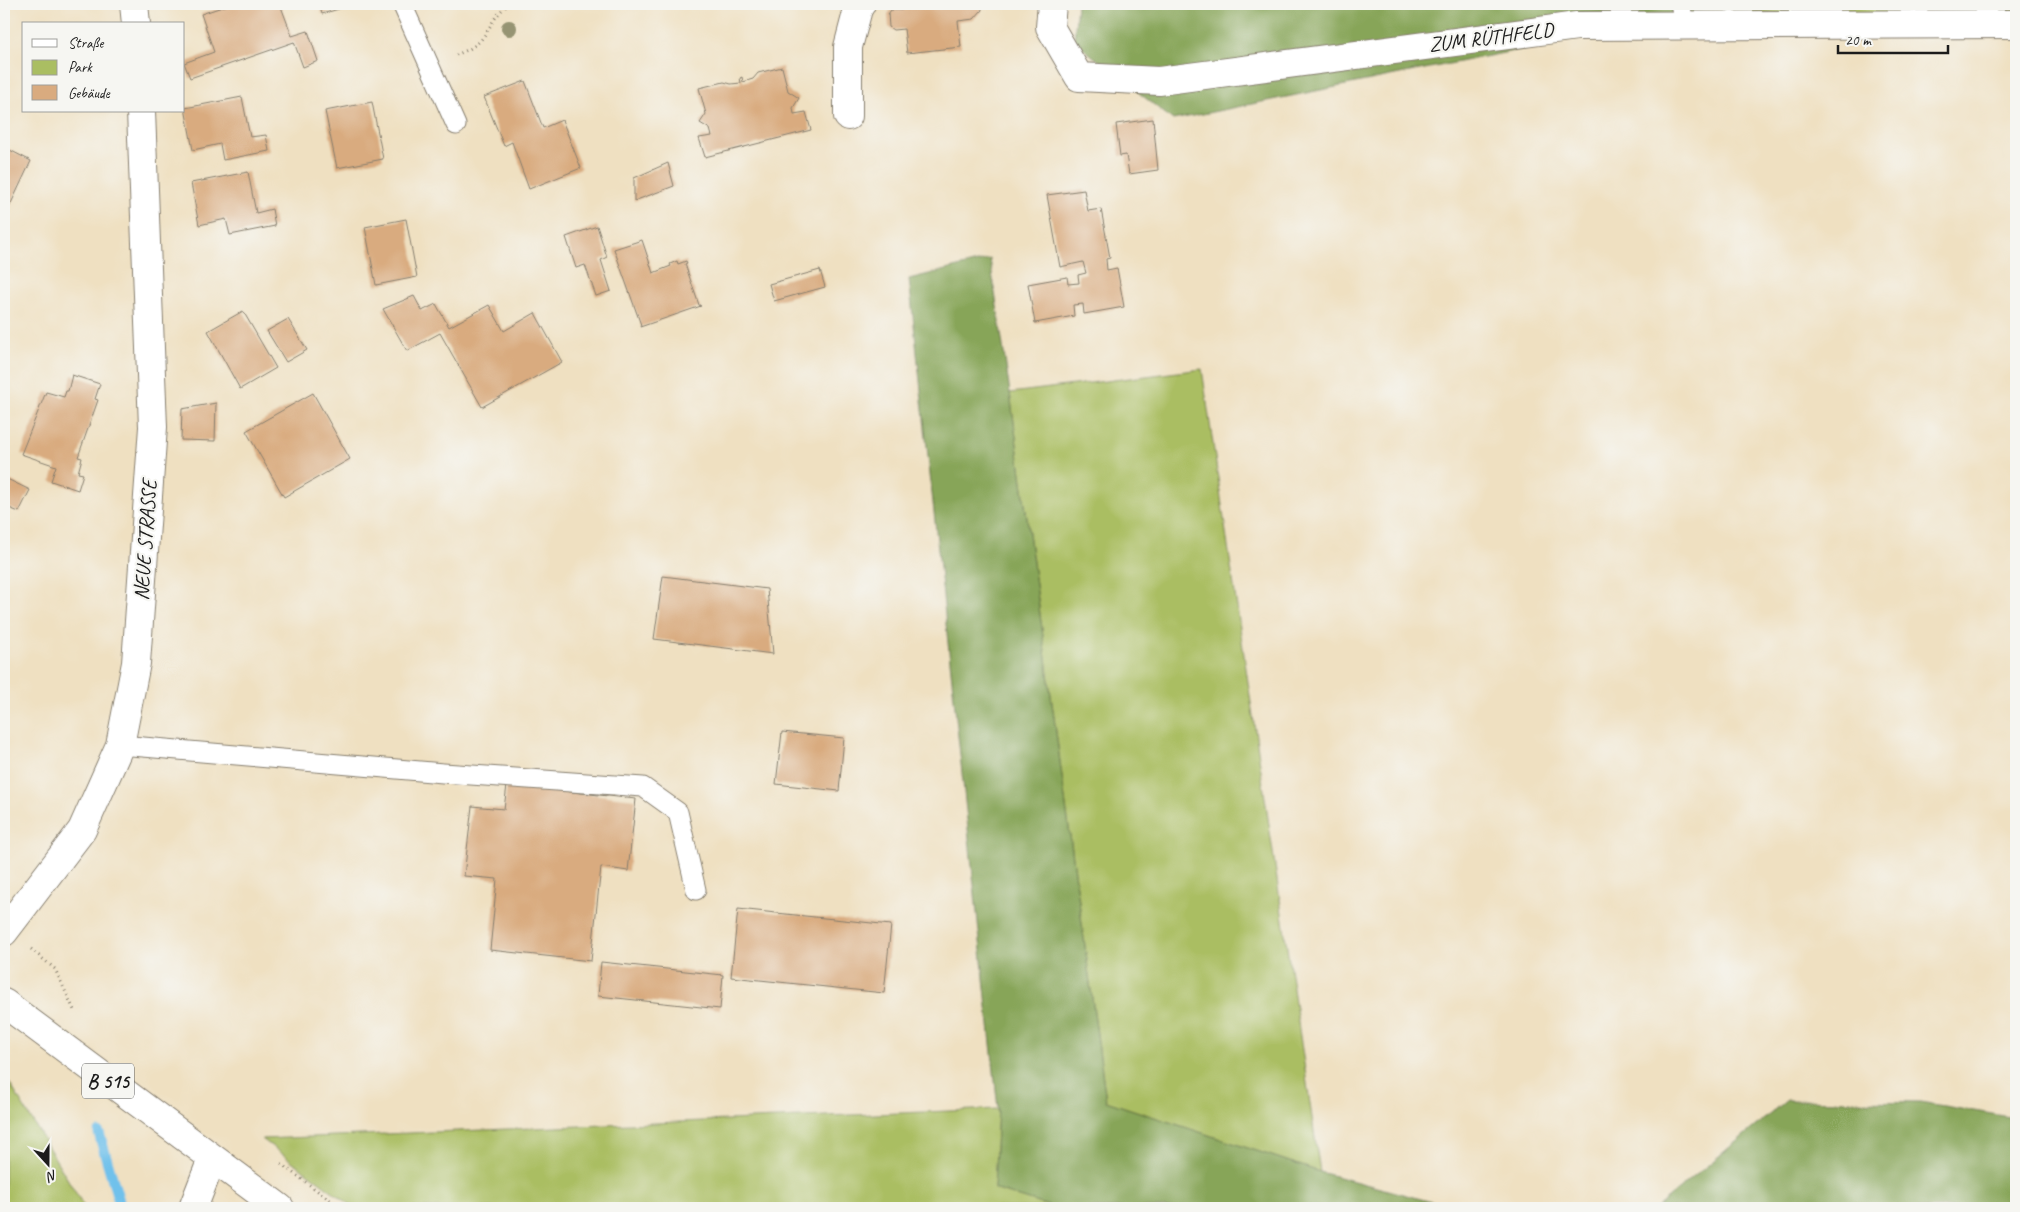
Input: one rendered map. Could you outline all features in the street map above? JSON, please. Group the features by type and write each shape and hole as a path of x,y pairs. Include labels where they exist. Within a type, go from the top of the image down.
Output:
{"street":[{"path":"134,4 136,22"},
{"path":"848,116 848,47 858,9 862,4"},
{"name":"ZUM RÜTHFELD","path":"1052,4 1050,27 1079,77 1159,81 1576,26 1683,15 2016,24"},
{"name":"NEUE STRASSE","path":"5,930 82,830 120,746 136,663 153,427 141,112"},
{"name":"B 515","path":"4,1003 280,1208"},
{"path":"194,1208 212,1159"}],"lane":[{"path":"402,4 456,124"},
{"path":"120,746 443,773 643,787 678,812 696,890"}],"path":[{"path":"499,4 502,9"},
{"path":"430,66 474,46 485,35 490,24 502,9 510,4"},
{"path":"5,930 55,969 75,1013"},
{"path":"278,1162 341,1208"}],"green space":[{"path":"1077,4 1699,4 1701,13 1173,120 1074,41"},
{"path":"1699,4 2016,4 2016,16 1701,13"},
{"path":"990,259 1010,393 1106,1101 1320,1172 1455,1208 1055,1208 994,1189 998,1109 909,279"},
{"path":"1202,369 1320,1172 1106,1101 1010,393"},
{"path":"4,1074 85,1208 4,1208"},
{"path":"1787,1100 1920,1102 2016,1118 2016,1208 1656,1208"},
{"path":"998,1109 994,1189 1055,1208 355,1208 262,1139"}],"building":[{"path":"231,4 280,4 292,36 308,31 318,61 303,67 294,42 190,78 185,63 214,52 201,14"},
{"path":"319,4 355,4 322,14"},
{"path":"901,4 981,4 982,10 974,19 958,21 961,47 907,53 904,29 893,30 889,27 888,14 891,10 902,10"},
{"path":"782,67 788,91 799,98 793,108 794,114 806,112 811,130 705,157 699,138 712,136 710,129 700,123 706,114 699,88 724,82 731,84 741,83 740,78 742,77 743,82 753,79 758,73"},
{"path":"525,81 543,128 562,120 581,168 529,189 512,142 504,146 484,97"},
{"path":"242,97 250,137 266,135 269,151 223,160 220,144 193,150 185,108"},
{"path":"372,102 383,159 337,168 325,111"},
{"path":"1153,119 1158,170 1129,174 1126,155 1120,156 1116,124"},
{"path":"4,147 31,161 6,214 4,213"},
{"path":"668,163 674,186 634,201 634,178"},
{"path":"248,172 256,213 272,209 275,226 230,235 226,219 199,225 191,183"},
{"path":"1084,190 1088,211 1101,209 1110,258 1106,259 1107,270 1117,268 1124,307 1084,314 1083,304 1073,305 1074,316 1035,323 1028,284 1067,277 1068,284 1079,283 1078,275 1086,273 1083,262 1060,267 1047,195"},
{"path":"406,219 417,277 376,285 365,227"},
{"path":"597,226 607,257 601,260 611,291 596,296 585,265 576,268 566,237"},
{"path":"642,240 653,273 671,266 670,264 677,261 678,264 686,261 687,263 685,264 699,305 701,306 640,327 641,325 614,249"},
{"path":"820,270 825,287 774,301 769,284"},
{"path":"414,296 422,311 436,304 449,327 489,305 504,331 535,313 562,362 482,407 440,333 407,351 383,309"},
{"path":"243,311 276,368 240,389 208,331"},
{"path":"288,319 307,350 286,362 267,331"},
{"path":"72,375 100,384 95,399 98,400 78,457 82,458 78,473 83,474 78,490 51,481 56,466 21,454 46,392 64,397 66,391 68,391"},
{"path":"313,393 350,459 284,497 246,431"},
{"path":"216,403 215,441 181,440 182,409"},
{"path":"5,478 30,490 19,512 4,506"},
{"path":"663,576 767,589 773,654 654,639"},
{"path":"782,732 844,738 839,791 776,784"},
{"path":"507,785 636,799 628,871 601,867 591,961 490,950 497,879 464,876 472,806 504,809"},
{"path":"738,909 891,925 884,993 731,977"},
{"path":"601,962 723,975 720,1009 598,996"}],"waterway":[{"path":"99,1133 121,1208"}]}
